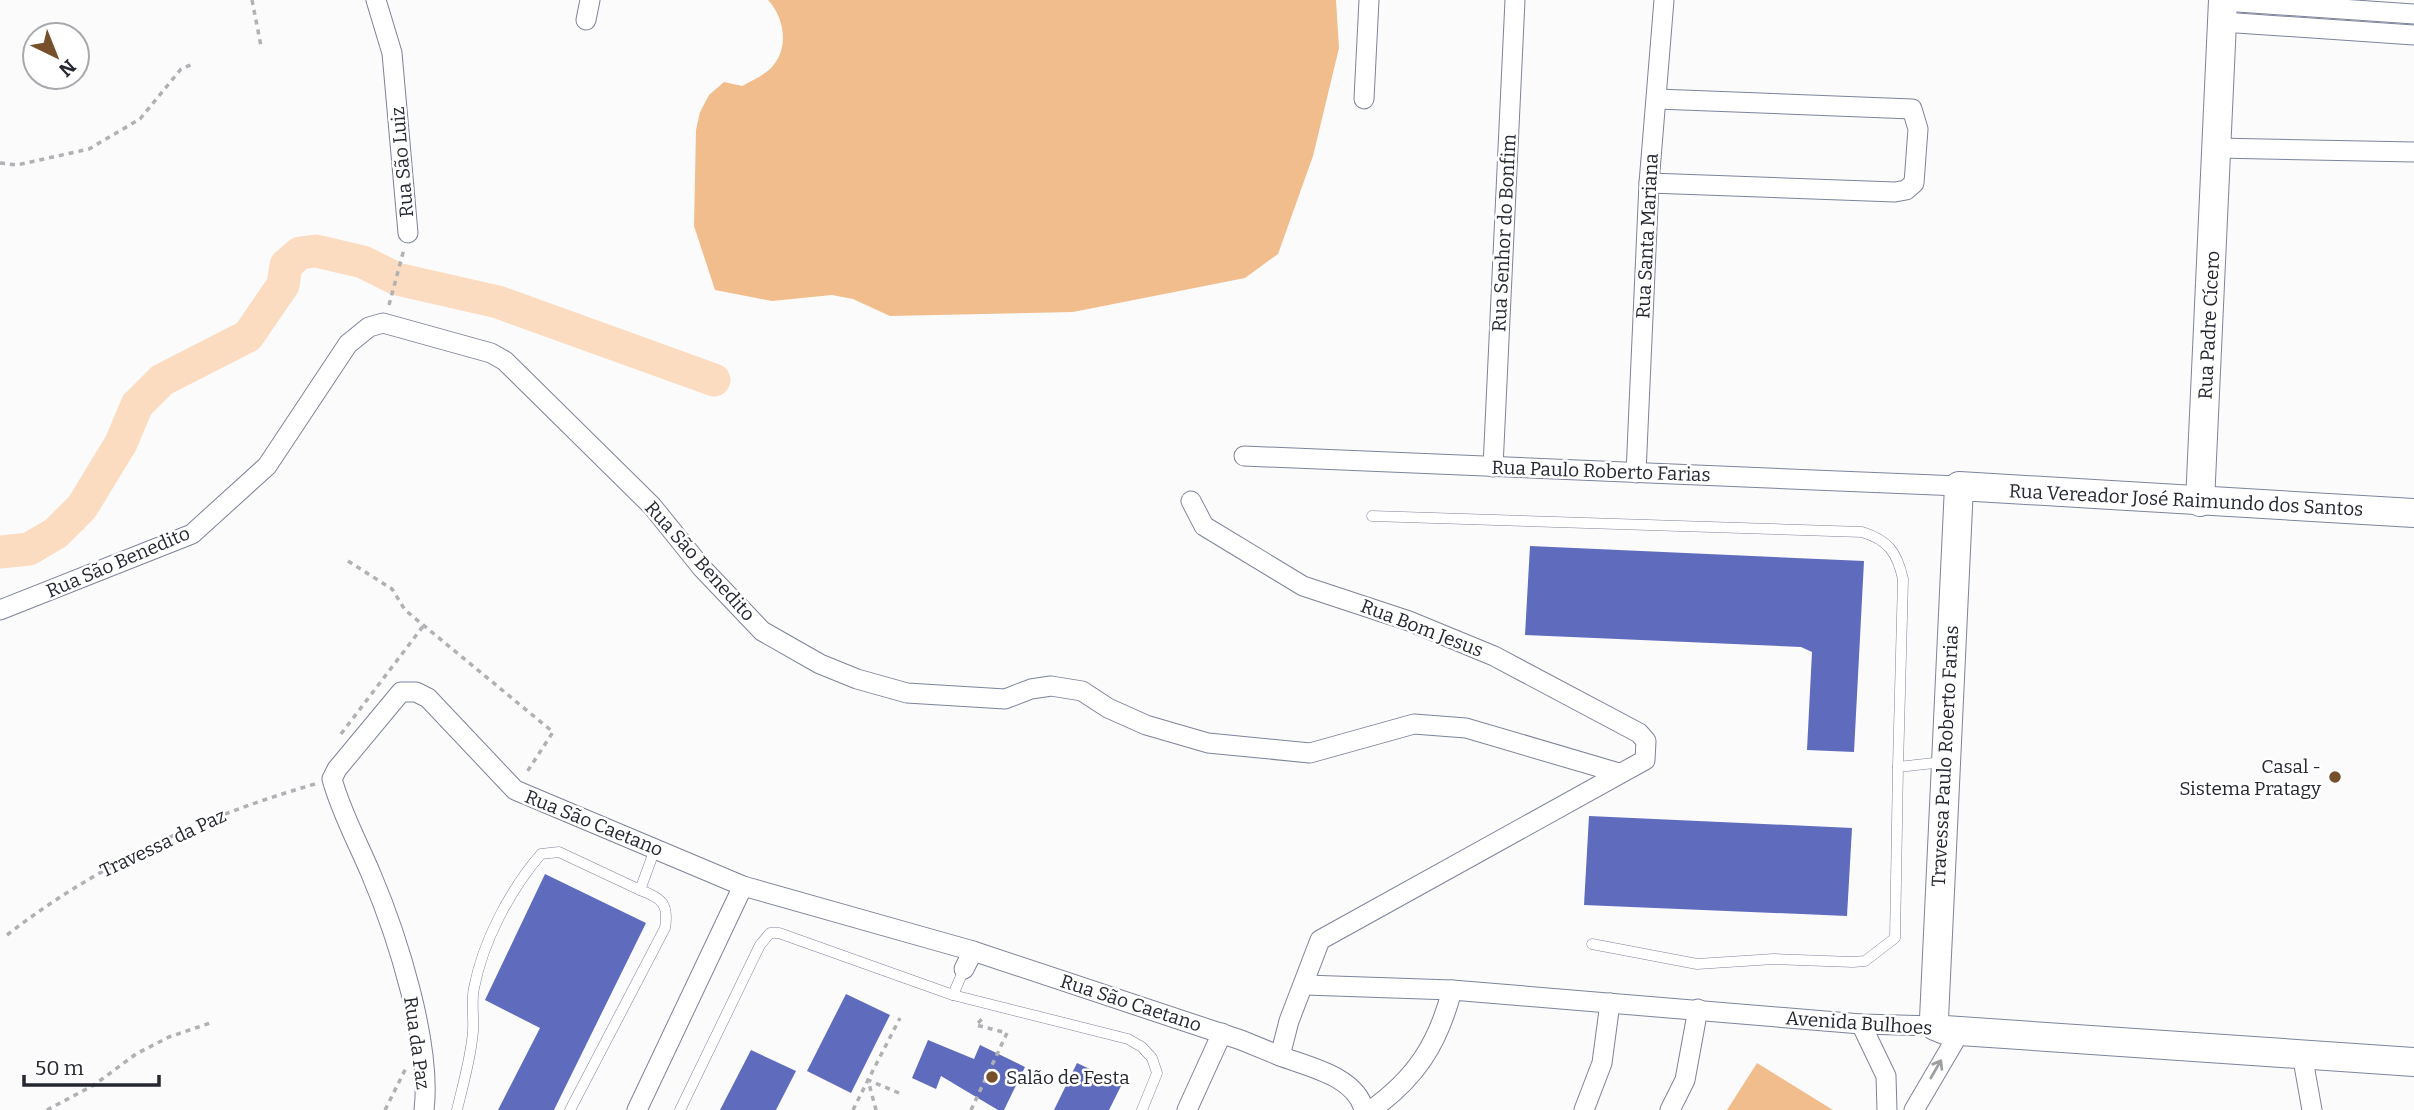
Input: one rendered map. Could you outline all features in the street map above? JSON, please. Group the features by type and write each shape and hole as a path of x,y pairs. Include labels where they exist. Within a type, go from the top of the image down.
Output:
{"street":[{"name":"Rua São Luiz","path":"376,0 392,53 408,233"},
{"path":"586,20 590,0"},
{"path":"1364,99 1369,0"},
{"name":"Rua Senhor do Bonfim","path":"1493,467 1515,0"},
{"name":"Rua Santa Mariana","path":"1636,473 1649,183 1664,0"},
{"path":"2223,8 2414,14"},
{"path":"2223,8 2414,35"},
{"name":"Rua Padre Cícero","path":"2200,502 2223,8"},
{"path":"1649,183 1895,192 1906,190 1914,183 1918,129 1912,109 1657,99"},
{"path":"2217,148 2414,152"},
{"name":"Rua São Benedito","path":"0,610 192,534 267,466 348,344 369,327 383,323 491,353 505,361 652,506 702,568 762,631 820,664 857,679 907,693 1005,699 1031,689 1051,686 1082,691 1108,708 1146,724 1209,743 1310,753 1414,724 1466,729 1619,773"},
{"name":"Rua Paulo Roberto Farias","path":"1244,456 1959,486"},
{"name":"Rua Vereador José Raimundo dos Santos","path":"1959,486 2414,513"},
{"name":"Travessa Paulo Roberto Farias","path":"1947,1028 1943,762 1959,486"},
{"name":"Rua Bom Jesus","path":"1191,500 1205,526 1303,586 1409,621 1494,656 1639,733 1646,741 1645,760 1619,773"},
{"path":"332,779 392,700 401,692 416,692 428,698 515,790"},
{"path":"1280,1056 1289,1021 1320,940 1619,773"},
{"name":"Rua da Paz","path":"332,779 392,928 407,977 421,1051 424,1110"},
{"name":"Rua São Caetano","path":"515,790 743,886 969,960 1222,1033 1342,1081 1354,1090 1364,1110"},
{"path":"637,1110 743,886"},
{"name":"Avenida Bulhoes","path":"1305,985 1452,990 1861,1024 2414,1062"},
{"path":"1371,1110 1398,1090 1418,1067 1434,1043 1452,990"},
{"path":"1584,1110 1602,1063 1610,1003"},
{"path":"1670,1110 1685,1080 1698,1009"},
{"path":"1861,1024 1886,1076 1887,1110"},
{"path":"1914,1110 1947,1028"},
{"path":"1187,1110 1222,1033"},
{"path":"2302,1054 2312,1110"}],"lane":[{"path":"1371,516 1862,532 1878,537 1899,559 1903,579 1895,938 1873,956 1853,962 1774,959 1697,964 1592,944"},
{"path":"1898,767 1943,762"},
{"path":"640,890 655,848"},
{"path":"457,1110 470,1055 473,990 481,962 510,897 533,863 541,854 559,852 659,898 667,912 665,928 570,1110"},
{"path":"680,1110 760,945 770,933 779,933 953,995 1103,1031 1142,1047 1152,1058 1157,1073 1156,1083 1142,1110"},
{"path":"953,995 969,960"}],"path":[{"path":"252,0 261,46"},
{"path":"0,163 17,165 89,149 140,119 181,69 193,64"},
{"name":"Rua São Luiz","path":"383,323 408,233"},
{"path":"348,561 392,589 405,610 553,732 515,790"},
{"path":"340,741 342,729 424,625"},
{"name":"Travessa da Paz","path":"7,935 53,900 109,867 246,804 332,779"},
{"path":"971,1110 1007,1033 976,1025 996,1005"},
{"path":"853,1110 900,1018"},
{"path":"47,1110 94,1085 136,1054 169,1037 213,1022"},
{"path":"385,1110 402,1074 421,1051"},
{"path":"868,1080 899,1093"},
{"path":"868,1080 876,1110"}],"shaded area":[{"path":"768,0 1336,0 1339,48 1313,156 1278,254 1245,278 1073,312 890,316 853,299 832,295 772,301 715,290 694,226 696,130 700,112 709,95 724,82 742,86 756,79 772,67 779,55 782,30 777,14"},
{"path":"1757,1063 1833,1110 1727,1110"}],"building":[{"path":"1530,546 1864,561 1854,752 1807,750 1812,652 1801,647 1525,635"},
{"path":"1589,816 1852,828 1847,916 1584,905"},
{"path":"545,874 646,923 554,1110 498,1110 540,1028 485,1000"},
{"path":"846,994 890,1015 851,1093 807,1071"},
{"path":"928,1040 974,1059 980,1045 1025,1067 1004,1110 998,1110 941,1076 936,1089 912,1078"},
{"path":"751,1050 796,1071 776,1110 720,1110"},
{"path":"1077,1063 1122,1084 1109,1110 1054,1110"}],"waterway":[{"path":"0,552 29,549 56,533 82,507 121,443 137,405 162,380 248,336 283,285 286,265 300,253 316,251 363,262 397,279 498,302 714,380"}],"place":[{"name":"Casal - Sistema Pratagy","path":"2335,777"},
{"name":"Salão de Festa","path":"992,1077"}]}
